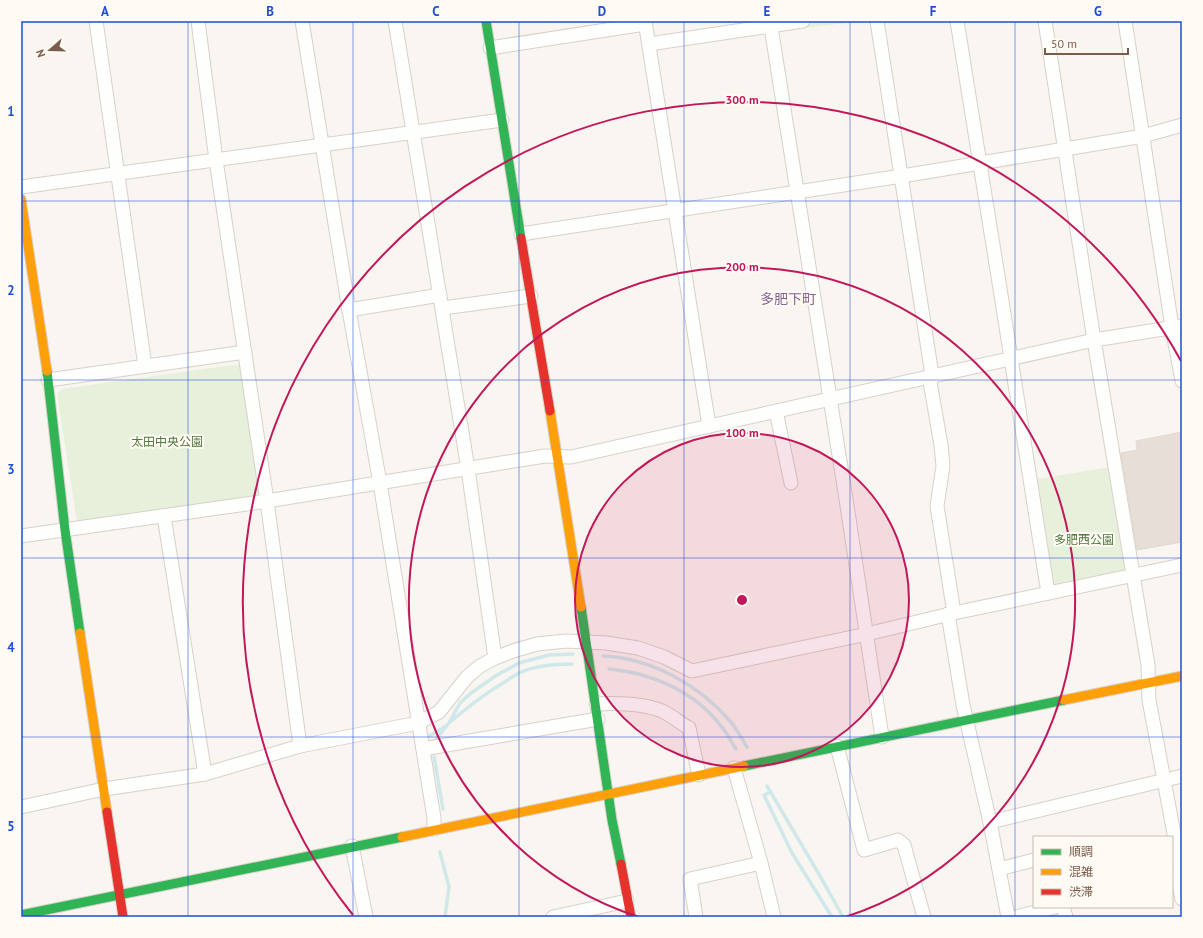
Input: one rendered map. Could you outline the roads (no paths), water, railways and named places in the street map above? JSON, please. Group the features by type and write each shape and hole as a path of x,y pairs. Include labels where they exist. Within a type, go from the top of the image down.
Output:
{"street":[{"path":"96,21 145,366"},
{"path":"198,21 216,160 267,501 300,746"},
{"path":"302,21 349,310 380,483 423,749 434,829"},
{"path":"395,21 442,302 468,468 495,658"},
{"path":"486,21 596,704 608,794 631,917"},
{"path":"649,44 770,24 803,21"},
{"path":"877,21 902,176 941,444 943,466 937,506 966,720 990,822 1008,917"},
{"path":"957,21 981,162 1010,358 1048,593"},
{"path":"1045,21 1094,340 1148,665 1149,700 1173,836"},
{"path":"1125,21 1143,136 1177,327 1182,380"},
{"path":"490,48 645,22 676,210 709,426"},
{"path":"770,24 830,398 882,737"},
{"path":"21,187 502,120"},
{"path":"521,234 902,176 1143,136 1182,125"},
{"path":"21,199 27,277 48,380 65,530 123,917"},
{"path":"349,310 531,296"},
{"path":"21,536 267,501 545,456 571,457 1010,358 1094,340 1177,327"},
{"path":"48,380 245,352"},
{"path":"776,411 790,483"},
{"path":"164,516 205,774"},
{"path":"21,806 104,789 205,774 300,746 418,723 439,712 467,677 480,666 513,651 537,644 566,641 606,643 638,648 664,657 692,671 1182,565"},
{"path":"21,915 1182,676"},
{"path":"596,704 613,703 646,706 662,712 689,728 699,775"},
{"path":"423,749 598,719"},
{"path":"837,746 864,850 898,840 904,846 924,917"},
{"path":"734,768 762,863 774,917"},
{"path":"990,822 1182,776"},
{"path":"1173,839 1182,899"},
{"path":"352,846 366,917"},
{"path":"999,869 1033,860"},
{"path":"696,917 690,879 762,863"},
{"path":"553,917 627,900"},
{"path":"1016,917 1031,915 1053,908"}],"waterway":[{"path":"433,743 449,723 460,703 471,693 497,675 519,663 549,655 573,654"},
{"path":"603,656 639,662 656,668 689,685 718,708 730,721 747,747"},
{"path":"450,722 484,696 519,673 542,666 572,664"},
{"path":"609,669 641,675 671,686 685,694 710,714 725,731 736,749"},
{"path":"429,736 446,726"},
{"path":"434,757 443,809"},
{"path":"767,786 843,917"},
{"path":"770,792 764,795 792,853 832,917"},
{"path":"440,852 449,887 445,917"}],"district":[{"name":"多肥下町","path":"788,299"}],"park label":[{"name":"太田中央公園","path":"167,442"},
{"name":"多肥西公園","path":"1084,540"}]}
